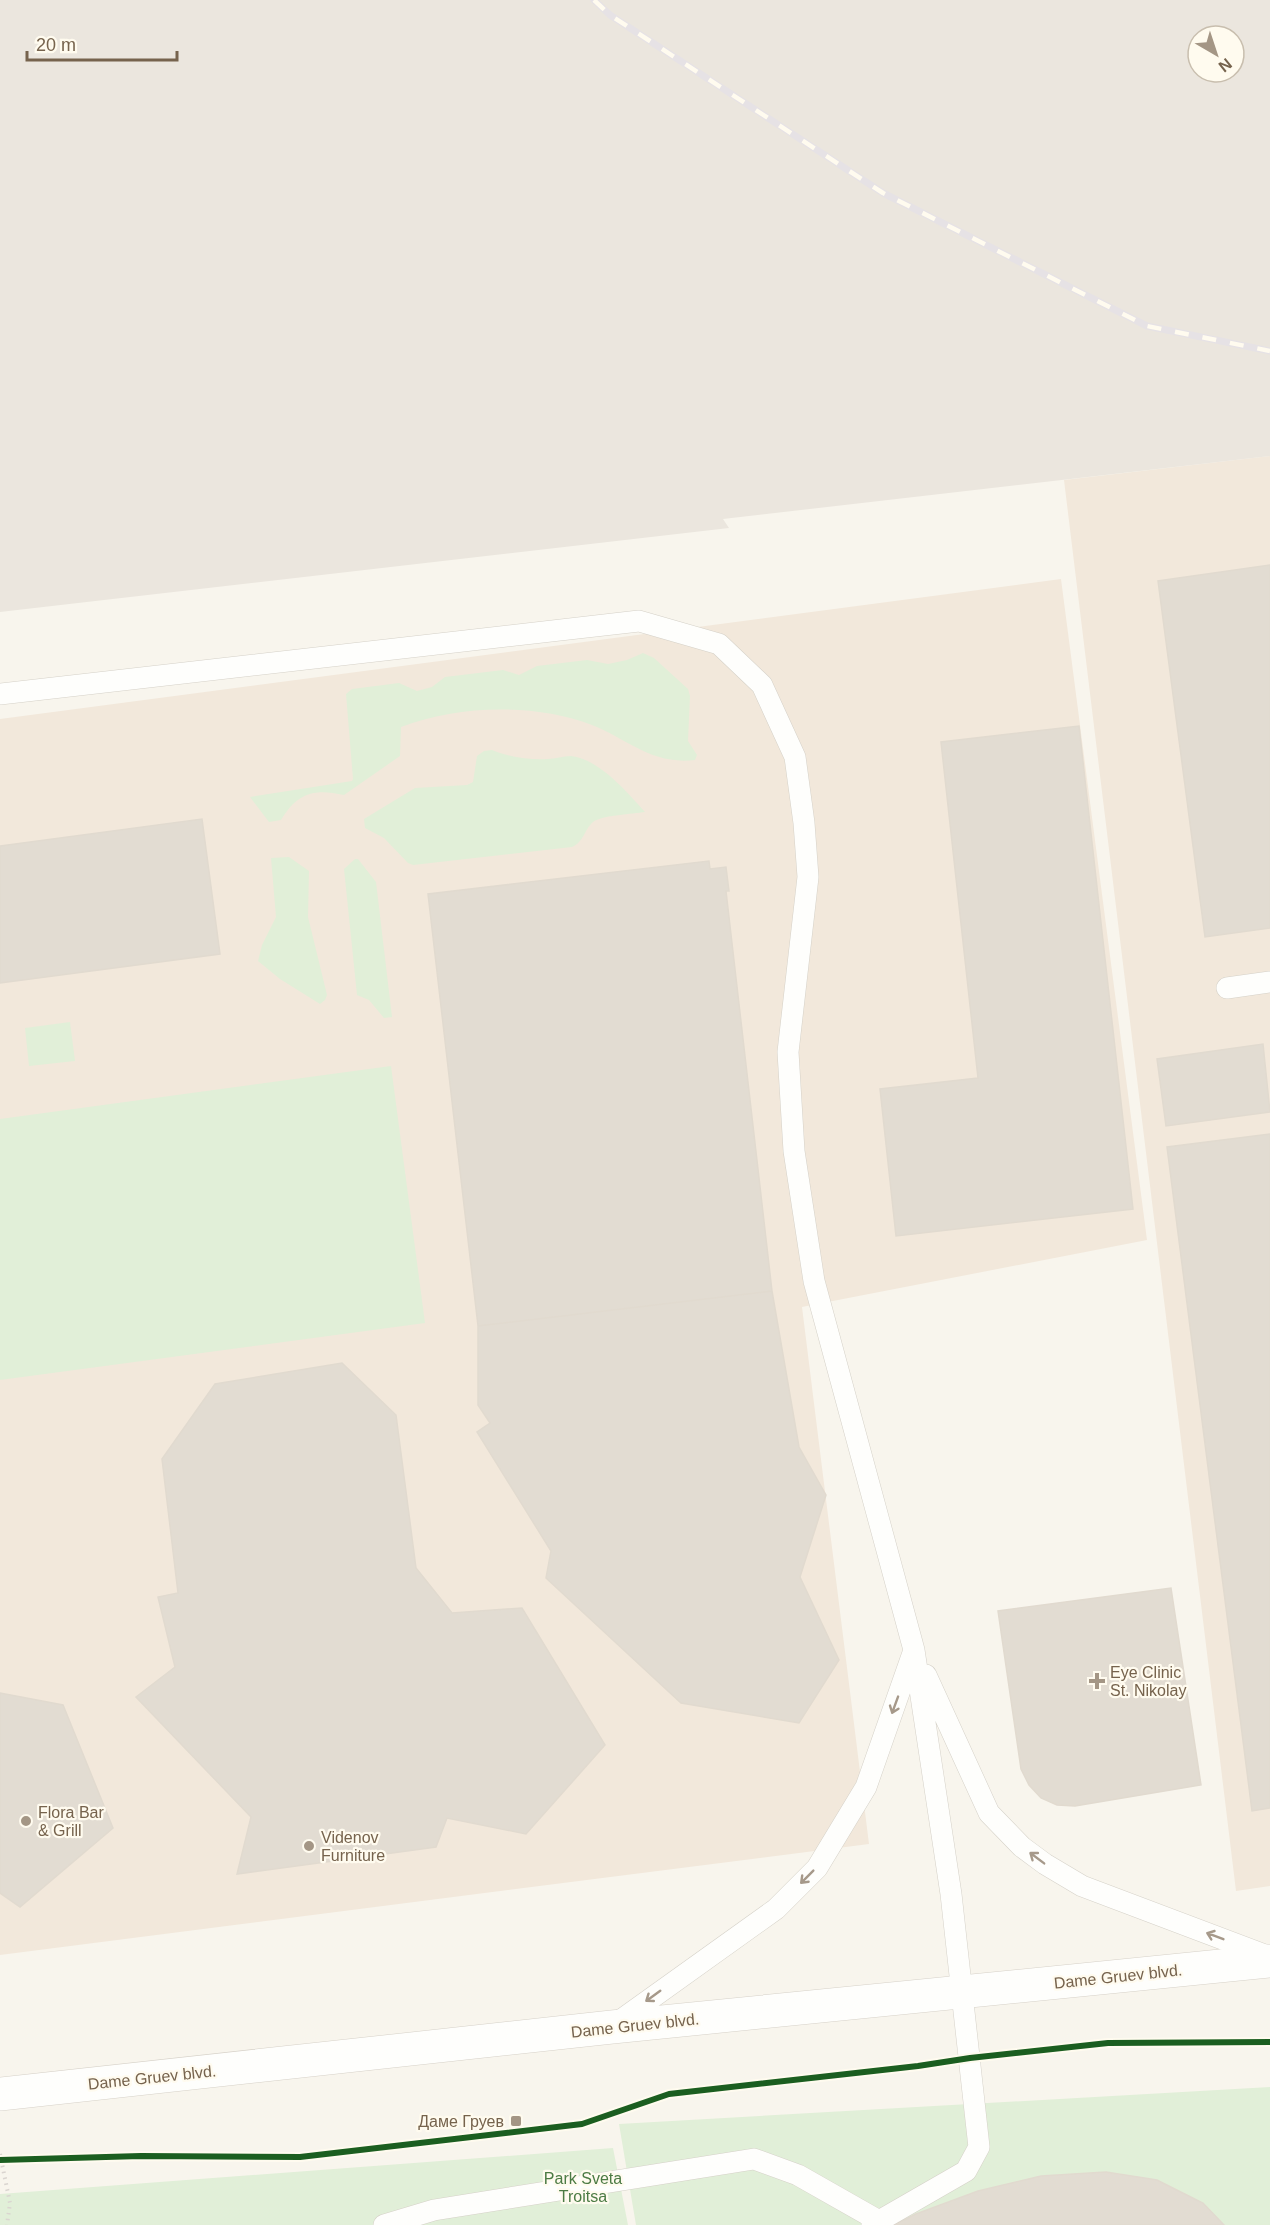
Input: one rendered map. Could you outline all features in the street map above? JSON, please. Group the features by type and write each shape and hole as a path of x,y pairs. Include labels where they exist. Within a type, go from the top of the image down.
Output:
{"main road":[{"name":"Dame Gruev blvd.","path":"0,2094 612,2026 1270,1959"}],"lane":[{"path":"0,694 639,621 719,644 762,685 795,757 804,823 808,877 788,1052 794,1151 814,1281 914,1650 951,1894 979,2146 966,2171 875,2223 798,2175 753,2159 434,2210 384,2225"},
{"path":"1227,988 1270,982"},
{"path":"914,1650 989,1813 1022,1846 1045,1864 1082,1886 1270,1959"},
{"path":"612,2026 776,1909 817,1868 866,1787 914,1650"}],"path":[{"path":"0,2154 10,2203 7,2225"},
{"path":"0,2160 12,2160"}],"shaded area":[{"path":"0,0 1270,0 1270,456 723,519 729,528 0,612"},
{"path":"1270,456 1270,1886 1236,1891 1064,480"},
{"path":"1061,579 1147,1240 802,1307 869,1844 0,1955 0,719"}],"green space":[{"path":"643,653 654,658 688,689 690,696 688,741 697,755 695,760 679,761 653,755 592,725 569,718 521,710 471,711 447,714 401,727 400,756 344,795 324,792 300,798 281,820 269,822 250,797 352,781 346,694 352,689 399,683 417,691 432,687 445,677 503,670 519,675 537,666 587,660 608,664 627,660"},
{"path":"492,750 526,758 551,759 571,756 581,758 612,778 645,812 610,816 597,820 572,847 413,865 408,863 384,838 365,828 364,819 415,788 467,785 473,782 477,756 484,751"},
{"path":"289,857 309,871 308,917 327,995 320,1004 280,979 258,961 262,945 276,917 271,858"},
{"path":"358,859 376,882 392,1017 384,1018 369,1000 357,995 344,869"},
{"path":"70,1022 75,1061 29,1066 25,1028"},
{"path":"391,1066 425,1323 0,1380 0,1119"},
{"path":"1270,2087 1270,2225 636,2225 619,2124"},
{"name":"Park Sveta Troitsa","path":"613,2148 628,2225 0,2225 0,2194"}],"building":[{"path":"1270,565 1270,928 1205,937 1158,581"},
{"path":"1079,726 1133,1209 896,1236 880,1089 978,1078 941,742"},
{"path":"202,819 220,954 0,983 0,846"},
{"path":"709,861 710,869 726,867 729,891 726,891 772,1291 478,1326 428,894"},
{"path":"1263,1044 1270,1112 1166,1126 1157,1059"},
{"path":"1270,1134 1270,1808 1252,1811 1167,1147"},
{"path":"772,1291 799,1447 826,1495 800,1577 839,1660 799,1723 681,1703 546,1578 551,1551 477,1432 490,1423 478,1405 478,1326"},
{"path":"342,1363 396,1415 416,1568 452,1613 522,1608 605,1745 526,1834 447,1818 436,1847 237,1874 251,1817 136,1697 175,1667 158,1597 178,1593 162,1459 215,1384"},
{"name":"Eye Clinic St. Nikolay","path":"1171,1588 1201,1785 1075,1806 1057,1805 1041,1798 1029,1785 1021,1769 998,1611"},
{"path":"0,1693 63,1705 113,1828 20,1907 0,1893"},
{"path":"1106,2172 1157,2180 1203,2203 1224,2225 894,2225 916,2214 978,2191 1041,2176"}],"railway":[{"path":"594,0 610,15 883,193 1147,326 1270,351"}],"cycle path":[{"path":"0,2160 141,2156 300,2157 582,2124 669,2094 970,2058 1108,2043 1270,2042"}],"place":[{"name":"Eye Clinic St. Nikolay","path":"1097,1681"},
{"name":"Flora Bar & Grill","path":"26,1821"},
{"name":"Videnov Furniture","path":"309,1846"},
{"name":"Даме Груев","path":"516,2121"}]}
